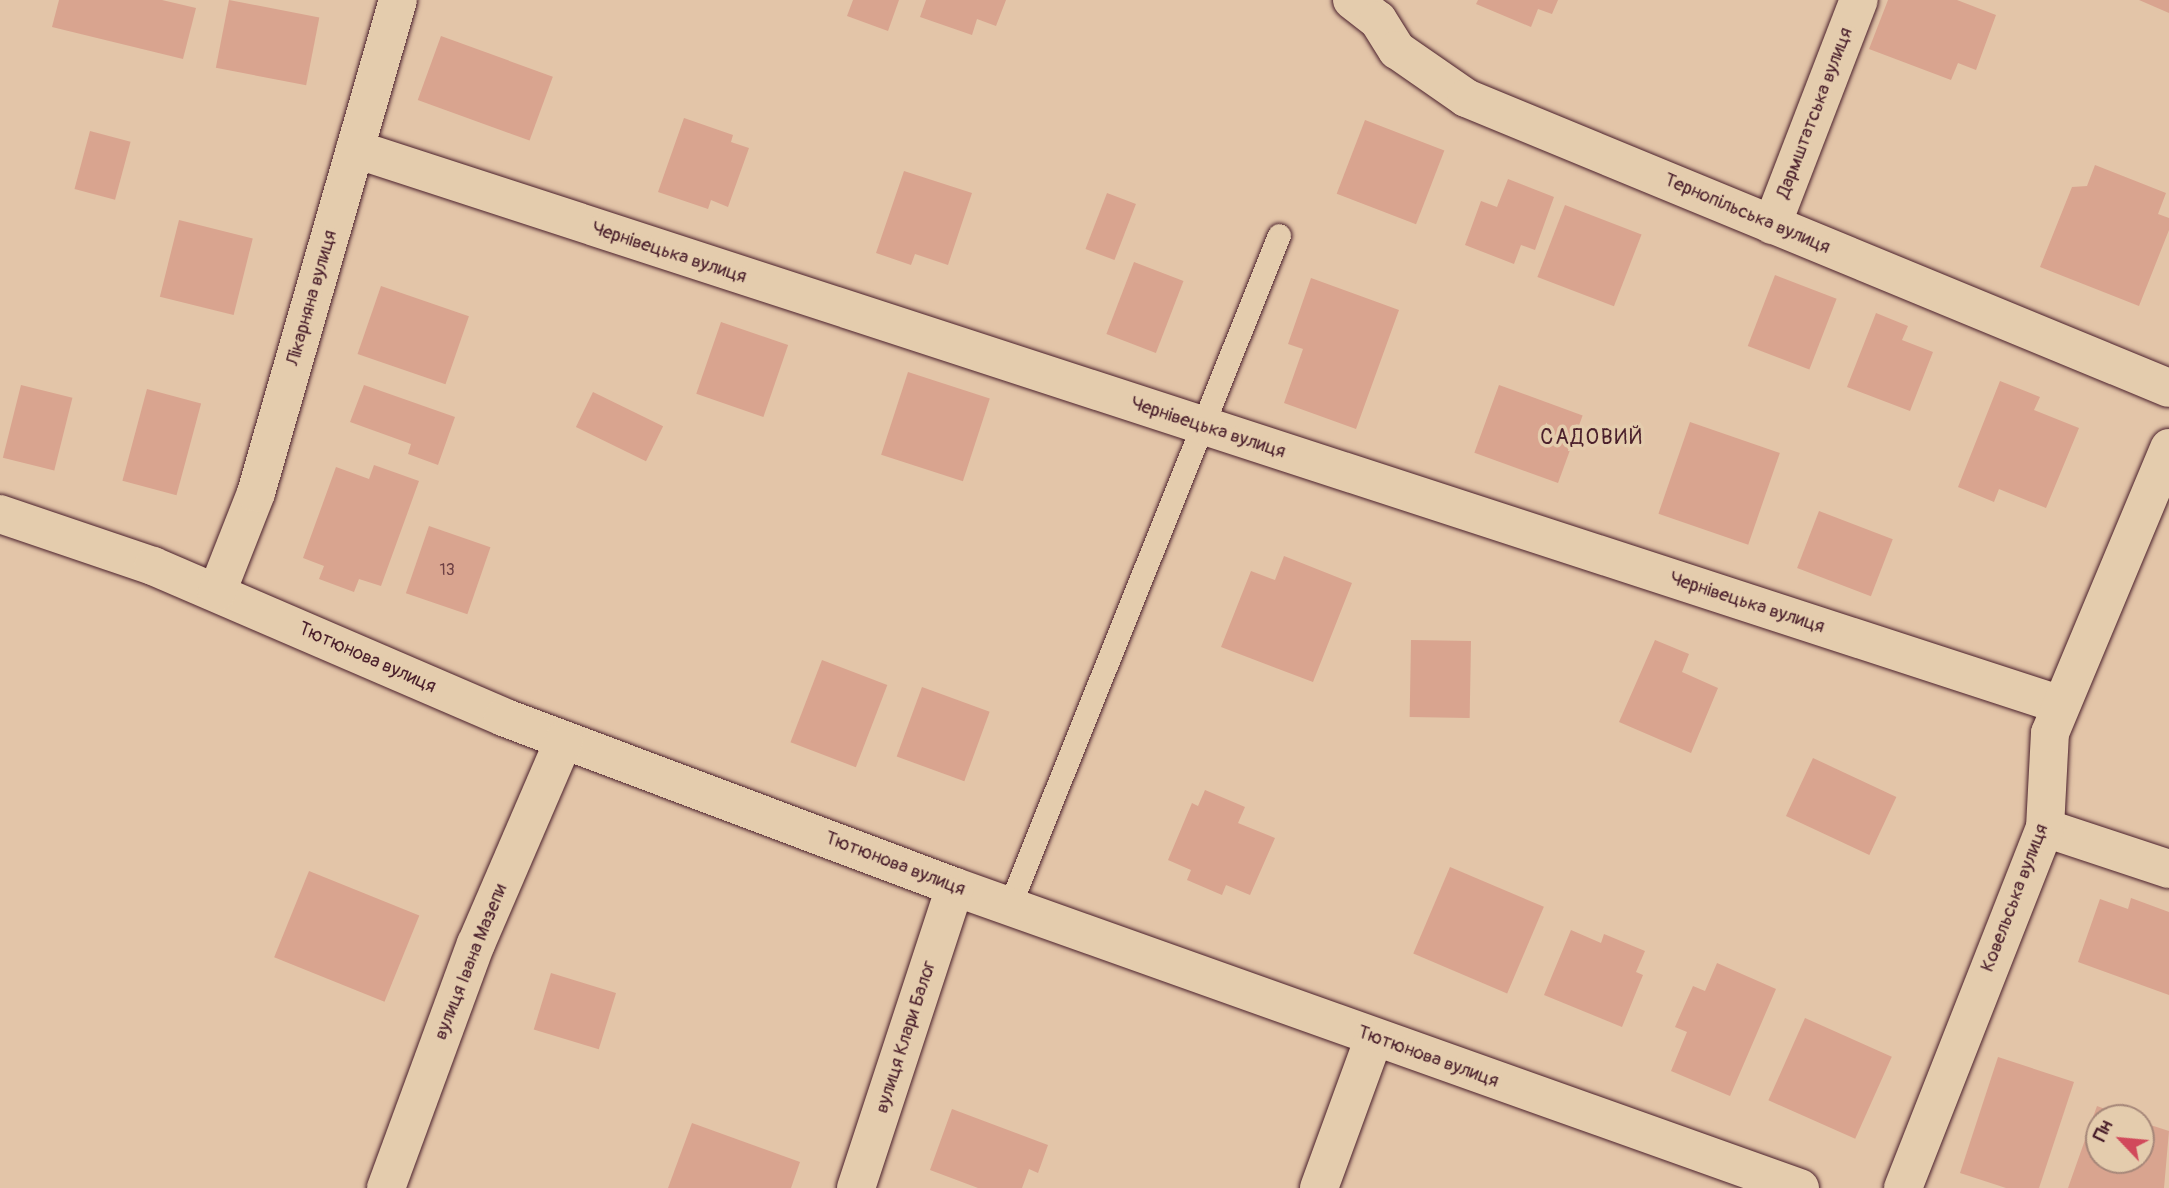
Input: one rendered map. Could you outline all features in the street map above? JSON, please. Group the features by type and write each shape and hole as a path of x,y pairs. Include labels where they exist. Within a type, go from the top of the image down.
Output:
{"street":[{"name":"Лікарняна вулиця","path":"217,592 256,493 398,0"},
{"name":"Дармштатська вулиця","path":"1772,225 1859,0"},
{"name":"Тернопільська вулиця","path":"1373,7 1397,50 1466,98 2169,388"},
{"name":"Чернівецька вулиця","path":"355,149 2061,705"},
{"name":"Ковельська вулиця","path":"1903,1188 2045,828 2050,733 2169,448"},
{"name":"Тютюнова вулиця","path":"0,514 217,592 564,740 1009,907 1790,1187"},
{"name":"вулиця Івана Мазепи","path":"386,1188 476,944 564,740"},
{"path":"2045,828 2169,869"},
{"name":"вулиця Клари Балог","path":"856,1188 955,887"},
{"path":"1319,1188 1374,1038"}],"lane":[{"path":"1009,907 1279,235"}],"building":[{"path":"59,0 162,0 196,8 183,59 52,27"},
{"path":"229,0 319,18 306,85 216,68"},
{"path":"853,0 899,0 888,31 847,16"},
{"path":"926,0 1006,0 996,26 977,19 972,35 920,17"},
{"path":"1478,0 1558,0 1552,14 1538,9 1531,27 1476,4"},
{"path":"1888,0 1957,0 1996,15 1976,70 1958,63 1951,80 1869,49"},
{"path":"2139,0 2169,0 2169,13"},
{"path":"441,36 553,77 530,141 418,100"},
{"path":"684,118 733,135 731,142 749,148 728,207 711,200 708,209 658,192"},
{"path":"1365,120 1444,150 1416,224 1337,194"},
{"path":"90,131 131,142 115,200 74,189"},
{"path":"2095,165 2166,193 2158,214 2169,218 2169,230 2139,306 2040,267 2072,187 2087,186"},
{"path":"904,171 972,193 948,265 915,254 911,265 876,253"},
{"path":"1508,179 1554,197 1535,250 1521,245 1514,264 1465,245 1481,201 1497,207"},
{"path":"1107,193 1136,204 1114,260 1085,249"},
{"path":"1565,205 1642,234 1614,306 1537,277"},
{"path":"179,220 253,238 234,315 160,297"},
{"path":"1134,262 1183,281 1156,353 1106,334"},
{"path":"1775,275 1837,299 1809,370 1748,346"},
{"path":"1311,278 1399,310 1356,429 1284,403 1303,349 1288,344"},
{"path":"381,286 469,316 445,384 358,354"},
{"path":"1876,313 1908,326 1902,340 1933,352 1910,411 1847,387"},
{"path":"721,322 788,345 763,417 696,394"},
{"path":"908,372 990,399 963,481 881,455"},
{"path":"2000,381 2040,397 2034,410 2079,428 2046,508 1999,489 1994,502 1958,487"},
{"path":"21,385 72,398 54,471 3,458"},
{"path":"364,385 455,417 438,465 408,454 411,444 350,422"},
{"path":"1499,385 1583,415 1558,483 1474,453"},
{"path":"147,389 201,403 177,495 122,481"},
{"path":"593,392 663,426 646,461 576,427"},
{"path":"1690,422 1780,453 1748,545 1658,514"},
{"path":"374,465 419,481 381,586 359,579 354,592 319,579 324,566 303,558 336,467 369,479"},
{"path":"1819,511 1893,539 1871,596 1797,568"},
{"path":"429,526 490,547 467,614 406,593"},
{"path":"1284,556 1352,583 1313,682 1221,647 1251,571 1275,580"},
{"path":"1411,640 1471,641 1470,718 1410,717"},
{"path":"1655,640 1689,654 1682,672 1718,688 1691,753 1619,722"},
{"path":"822,660 887,685 856,767 790,742"},
{"path":"922,687 990,712 964,781 897,757"},
{"path":"1813,758 1896,797 1869,855 1786,816"},
{"path":"1205,790 1245,807 1238,823 1275,838 1250,895 1226,885 1222,895 1187,880 1191,870 1168,860 1192,803 1198,806"},
{"path":"1450,867 1544,907 1507,993 1413,954"},
{"path":"309,871 419,916 384,1002 274,957"},
{"path":"2131,898 2169,912 2169,995 2078,962 2100,899 2128,909"},
{"path":"1571,930 1601,943 1604,934 1645,951 1636,972 1643,975 1622,1027 1544,995"},
{"path":"1717,963 1776,989 1730,1096 1671,1071 1687,1032 1675,1027 1693,986 1705,991"},
{"path":"551,973 616,993 599,1049 534,1029"},
{"path":"1805,1018 1892,1057 1855,1139 1768,1100"},
{"path":"1998,1057 2074,1082 2039,1188 2006,1188 1960,1173"},
{"path":"952,1109 1048,1145 1038,1173 1029,1169 1022,1188 978,1188 930,1170"},
{"path":"692,1123 800,1162 791,1188 668,1188"},
{"path":"2155,1126 2169,1131 2164,1188 2068,1188 2085,1140 2085,1174 2155,1174"}],"district":[{"name":"САДОВИЙ","path":"1592,438"}]}
